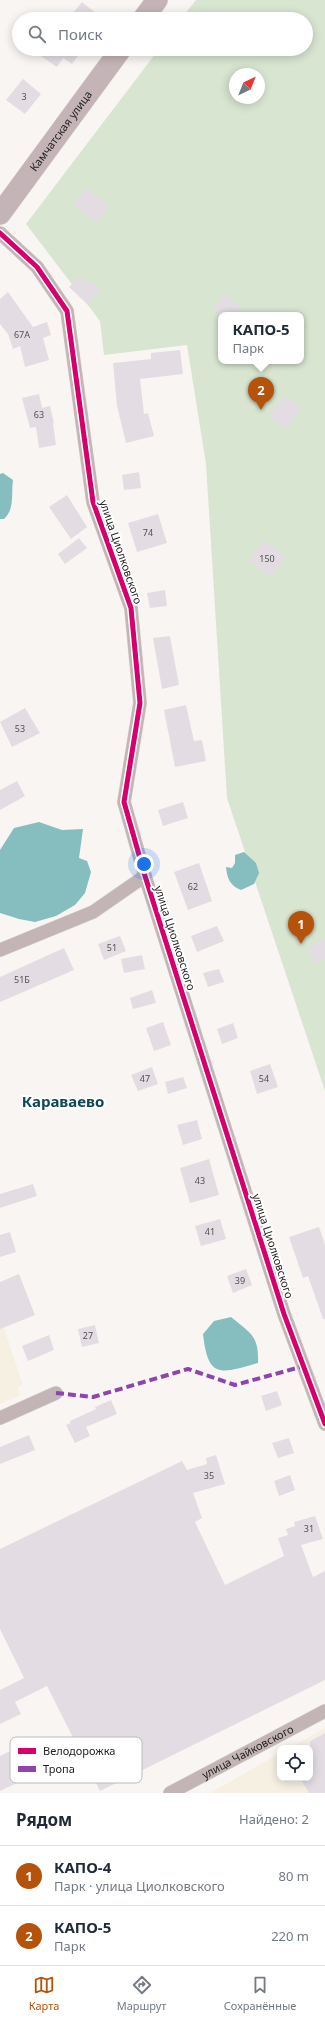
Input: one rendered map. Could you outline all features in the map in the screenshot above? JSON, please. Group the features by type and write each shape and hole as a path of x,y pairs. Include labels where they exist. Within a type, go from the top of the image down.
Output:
{"main road":[{"path":"148,12 157,0"},
{"name":"Камчатская улица","path":"0,214 116,56"}],"street":[{"name":"улица Циолковского","path":"0,233 37,268 66,311 93,502 131,608 140,703 124,802 145,876 284,1314 325,1424"},
{"path":"0,950 93,912 145,876"},
{"path":"0,1418 56,1393"},
{"name":"улица Чайковского","path":"170,1793 325,1711"}],"shaded area":[{"path":"0,1316 23,1385 18,1387 20,1395 0,1404"},
{"path":"325,1728 325,1793 210,1793 277,1755 277,1781 313,1781 313,1745 295,1745"}],"green space":[{"path":"196,0 325,0 325,1091 227,798 206,464 187,345 104,355 100,321 26,224 154,56 313,56 313,12 187,12"}],"water":[{"path":"3,473 13,480 12,501 10,511 4,519 0,519 0,474"},
{"path":"39,822 62,830 83,829 79,858 87,861 91,872 85,893 75,905 56,916 35,922 0,913 0,850 14,828"},
{"path":"244,852 256,863 259,873 254,884 241,890 234,886 230,881 227,875 226,867 232,868 235,863 235,855"},
{"path":"231,1317 248,1331 255,1340 257,1346 258,1363 225,1371 218,1370 208,1359 203,1334 214,1321"}],"building":[{"path":"82,2 94,12 74,12"},
{"path":"41,56 78,56 72,64 63,58 57,67"},
{"path":"23,79 41,94 25,114 6,100"},
{"path":"86,188 109,206 96,223 73,205"},
{"path":"80,276 87,283 90,280 100,290 87,304 69,287"},
{"path":"8,292 33,327 47,322 51,335 43,338 49,360 25,367 20,346 13,349 8,334 0,324 0,299"},
{"path":"224,294 241,308 238,312 218,312 218,314 212,309"},
{"path":"180,350 183,374 140,379 144,414 148,413 154,436 126,443 117,406 113,363 151,359 151,353"},
{"path":"39,394 42,408 50,406 54,423 56,445 39,448 36,427 30,428 22,398"},
{"path":"285,395 301,408 285,429 269,416"},
{"path":"139,472 141,488 124,490 122,475"},
{"path":"67,495 87,527 71,539 49,507"},
{"path":"158,514 167,543 137,552 128,523"},
{"path":"79,538 87,548 65,564 58,554"},
{"path":"263,540 285,556 271,577 248,561"},
{"path":"165,590 167,606 150,608 147,593"},
{"path":"170,636 179,685 162,689 153,638"},
{"path":"186,705 194,741 202,740 206,761 175,767 164,710"},
{"path":"25,708 40,733 12,747 0,722"},
{"path":"17,781 25,796 0,810 0,790"},
{"path":"183,802 188,818 163,826 158,810"},
{"path":"199,863 212,901 188,910 174,872"},
{"path":"217,926 224,941 197,952 191,936"},
{"path":"120,936 126,951 104,960 98,944"},
{"path":"325,940 325,959 315,964 308,949"},
{"path":"64,948 74,970 0,1002 0,977"},
{"path":"142,955 145,969 124,973 121,959"},
{"path":"219,969 224,982 208,987 203,973"},
{"path":"152,990 156,1003 133,1009 130,998"},
{"path":"163,1022 171,1045 154,1051 146,1028"},
{"path":"233,1023 238,1038 222,1044 217,1029"},
{"path":"270,1064 278,1087 257,1094 250,1071"},
{"path":"152,1067 158,1084 138,1091 131,1075"},
{"path":"183,1077 187,1088 168,1094 165,1082"},
{"path":"197,1120 202,1139 183,1145 177,1125"},
{"path":"209,1159 219,1195 190,1203 180,1168"},
{"path":"33,1184 37,1196 0,1208 0,1194"},
{"path":"220,1219 226,1239 201,1246 195,1226"},
{"path":"319,1227 325,1245 325,1319 323,1319 308,1276 303,1278 289,1237"},
{"path":"10,1232 16,1252 0,1257 0,1235"},
{"path":"246,1269 252,1285 233,1293 227,1276"},
{"path":"19,1274 35,1315 0,1329 0,1282"},
{"path":"95,1325 99,1343 82,1347 78,1329"},
{"path":"49,1335 54,1350 28,1361 22,1346"},
{"path":"277,1391 282,1405 266,1411 261,1396"},
{"path":"111,1400 117,1414 86,1427 90,1436 75,1443 66,1425 71,1423 70,1421 96,1409 95,1407"},
{"path":"29,1435 35,1450 0,1464 0,1447"},
{"path":"289,1438 294,1453 278,1458 272,1443"},
{"path":"216,1455 225,1484 193,1493 202,1518 195,1522 225,1585 284,1556 278,1538 288,1535 286,1529 295,1526 294,1522 315,1516 323,1539 301,1545 313,1577 325,1571 325,1680 142,1770 142,1737 73,1737 47,1686 15,1702 21,1714 0,1724 0,1690 24,1678 0,1629 0,1549 182,1461 187,1470 207,1464 206,1458"},
{"path":"290,1475 295,1490 279,1496 274,1481"},
{"path":"325,1733 325,1793 309,1793 302,1781 313,1781 313,1745 310,1745 310,1741"},
{"path":"10,1751 10,1783 17,1783 0,1791 0,1756"},
{"path":"96,1783 116,1783 100,1791"}],"marked path":[{"path":"56,1393 93,1397 188,1369 235,1385 304,1366"}],"cycle path":[{"path":"0,233 37,267 67,311 93,502 131,608 140,703 124,802 145,876 284,1314 325,1424"}],"place":[{"name":"КАПО-5","path":"261,410"},
{"name":"КАПО-4","path":"301,944"}],"district":[{"name":"Караваево","path":"63,1102"}]}
